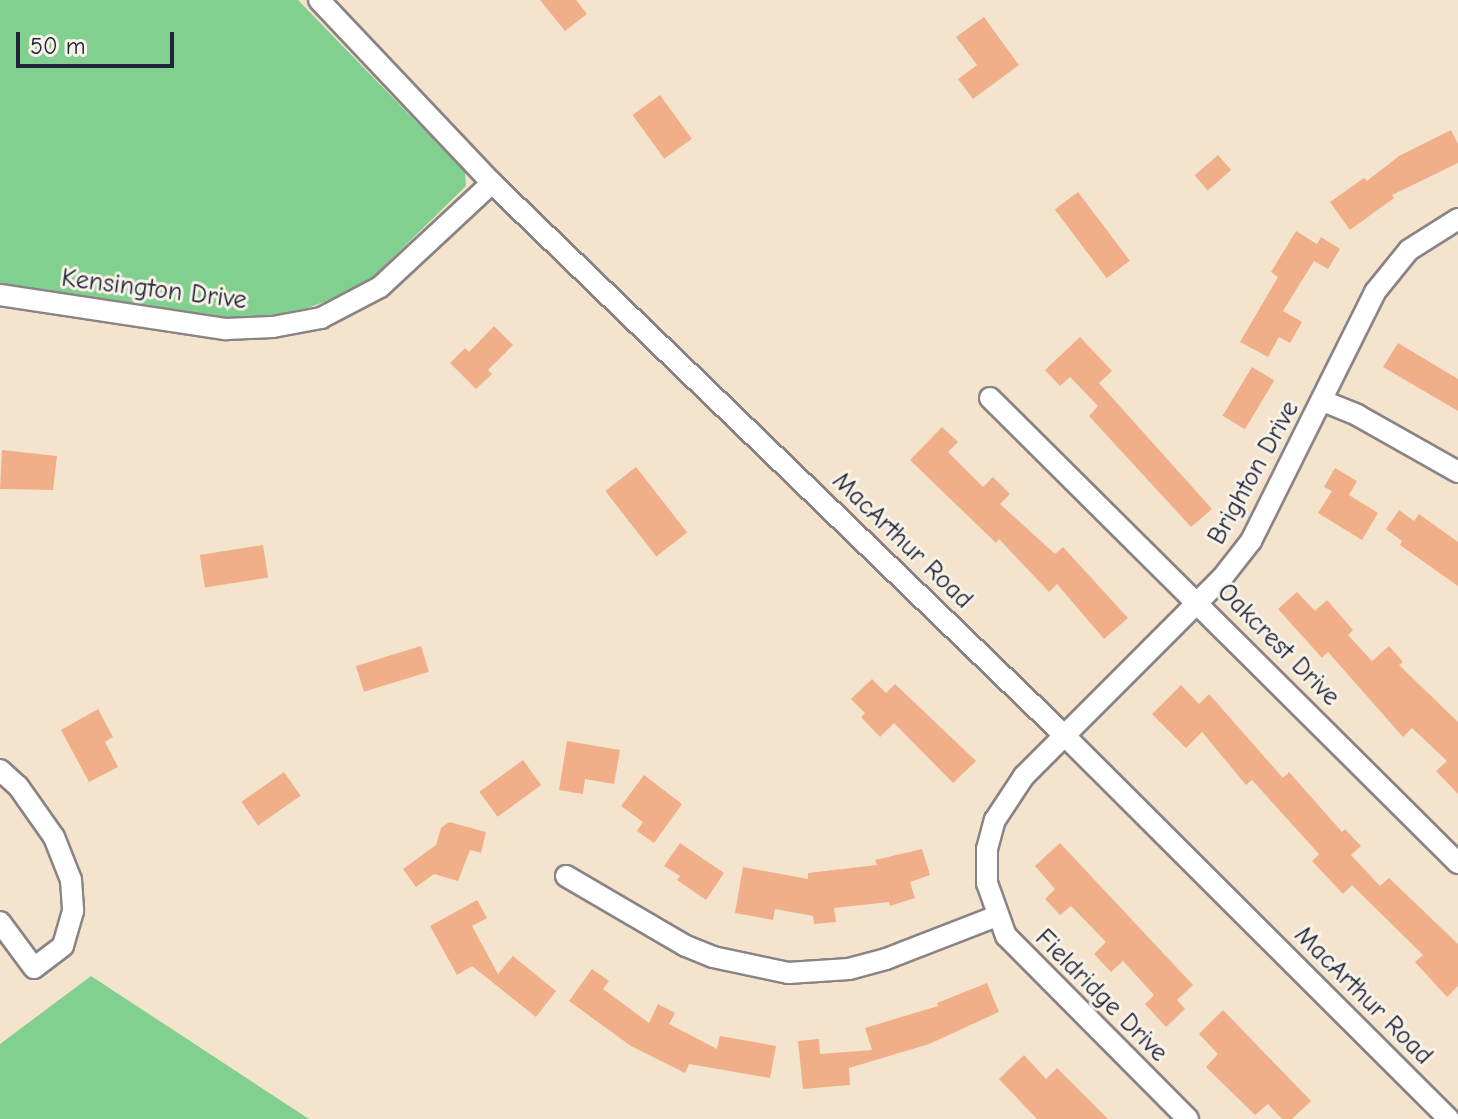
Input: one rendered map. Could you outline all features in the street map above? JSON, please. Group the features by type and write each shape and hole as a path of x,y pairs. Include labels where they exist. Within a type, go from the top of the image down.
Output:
{"street":[{"name":"MacArthur Road","path":"319,0 492,183 1065,736 1449,1119"},
{"name":"Kensington Drive","path":"0,295 226,329 273,327 321,318 380,287 492,183"},
{"name":"Brighton Drive","path":"1065,736 1198,602 1251,541 1375,292 1409,250 1458,219"},
{"name":"Oakcrest Drive","path":"990,398 1458,863"},
{"path":"1323,401 1357,415 1458,472"},
{"name":"Fieldridge Drive","path":"1065,736 1010,793 995,820 986,866 997,916 1015,947 1188,1119"},
{"path":"0,770 18,786 54,837 71,880 70,932 63,946 34,968 0,922"},
{"path":"566,876 686,946 713,957 788,973 849,969 886,959 997,916"}],"green space":[{"path":"0,0 298,0 465,172 466,186 371,279 350,292 308,308 259,318 221,319 0,286"},
{"path":"91,976 309,1119 0,1119 0,1044"}],"building":[{"path":"540,0 576,0 587,14 565,31"},
{"path":"984,17 1019,65 973,99 958,79 977,65 956,37"},
{"path":"660,95 692,139 664,159 632,115"},
{"path":"1451,130 1458,144 1458,163 1392,195 1394,198 1350,230 1330,202 1364,178 1367,181 1399,156"},
{"path":"1218,155 1231,170 1208,190 1195,175"},
{"path":"1078,192 1130,261 1107,278 1055,209"},
{"path":"1296,231 1317,244 1321,237 1340,249 1328,269 1314,261 1283,311 1302,322 1290,343 1279,337 1268,357 1240,342 1278,277 1271,272"},
{"path":"494,326 513,345 488,370 492,374 476,389 450,363 465,348 469,352"},
{"path":"1080,337 1112,371 1099,383 1212,509 1191,527 1089,416 1098,406 1070,377 1060,386 1045,370"},
{"path":"1398,343 1458,379 1458,411 1383,367"},
{"path":"1252,367 1274,380 1245,429 1223,416"},
{"path":"942,427 958,442 948,452 983,487 993,477 1010,494 1000,504 1055,554 1063,547 1128,618 1104,639 1057,584 1049,592 999,539 996,543 910,460"},
{"path":"2,450 57,456 53,490 0,489"},
{"path":"636,467 687,532 656,556 605,491"},
{"path":"1335,468 1357,481 1349,495 1378,513 1362,540 1318,513 1332,491 1324,487"},
{"path":"1399,510 1414,521 1419,514 1458,542 1458,586 1400,545 1402,541 1386,529"},
{"path":"263,545 268,578 205,588 200,555"},
{"path":"1297,592 1315,611 1327,600 1353,630 1348,635 1372,661 1389,646 1403,662 1399,665 1458,722 1458,794 1436,771 1447,761 1412,728 1403,737 1328,652 1322,658 1278,609"},
{"path":"421,646 429,672 364,692 356,666"},
{"path":"872,679 886,693 895,684 976,761 953,783 894,723 880,737 861,717 865,713 851,699"},
{"path":"1181,685 1199,704 1209,694 1283,778 1289,772 1342,832 1345,829 1361,846 1351,855 1380,886 1389,878 1458,944 1458,986 1447,997 1415,962 1423,955 1352,885 1343,894 1312,861 1319,854 1252,780 1246,785 1202,732 1186,748 1152,714"},
{"path":"98,709 113,737 105,742 118,767 89,782 61,730"},
{"path":"567,741 620,750 614,784 585,779 583,794 559,790"},
{"path":"523,760 541,785 498,817 479,792"},
{"path":"284,772 301,796 258,826 241,802"},
{"path":"644,775 682,804 654,843 637,831 643,822 621,806"},
{"path":"449,822 486,832 481,853 470,850 458,881 434,874 416,887 403,869 436,845 441,828"},
{"path":"680,843 724,873 706,900 677,880 680,876 664,866"},
{"path":"1060,843 1193,985 1177,1000 1185,1009 1166,1027 1145,1004 1154,995 1123,961 1111,972 1094,954 1106,942 1071,906 1060,915 1045,899 1055,889 1035,866"},
{"path":"922,849 930,875 910,882 915,898 890,906 889,902 834,908 836,922 814,924 813,916 775,909 773,920 735,913 743,867 808,879 808,873 877,865 875,860"},
{"path":"477,900 487,918 472,926 498,974 513,956 556,991 536,1017 472,966 457,975 430,926"},
{"path":"592,969 609,981 603,989 649,1023 658,1004 675,1013 669,1024 717,1049 720,1036 776,1046 770,1078 689,1064 685,1073 631,1046 569,1001"},
{"path":"987,983 999,1012 929,1044 849,1068 850,1085 803,1089 798,1041 819,1039 820,1054 872,1050 865,1028 938,1006 937,1003"},
{"path":"1223,1010 1311,1101 1292,1119 1282,1119 1268,1104 1255,1115 1206,1067 1218,1054 1199,1034"},
{"path":"1024,1055 1046,1079 1057,1068 1108,1119 1037,1119 999,1079"}]}
